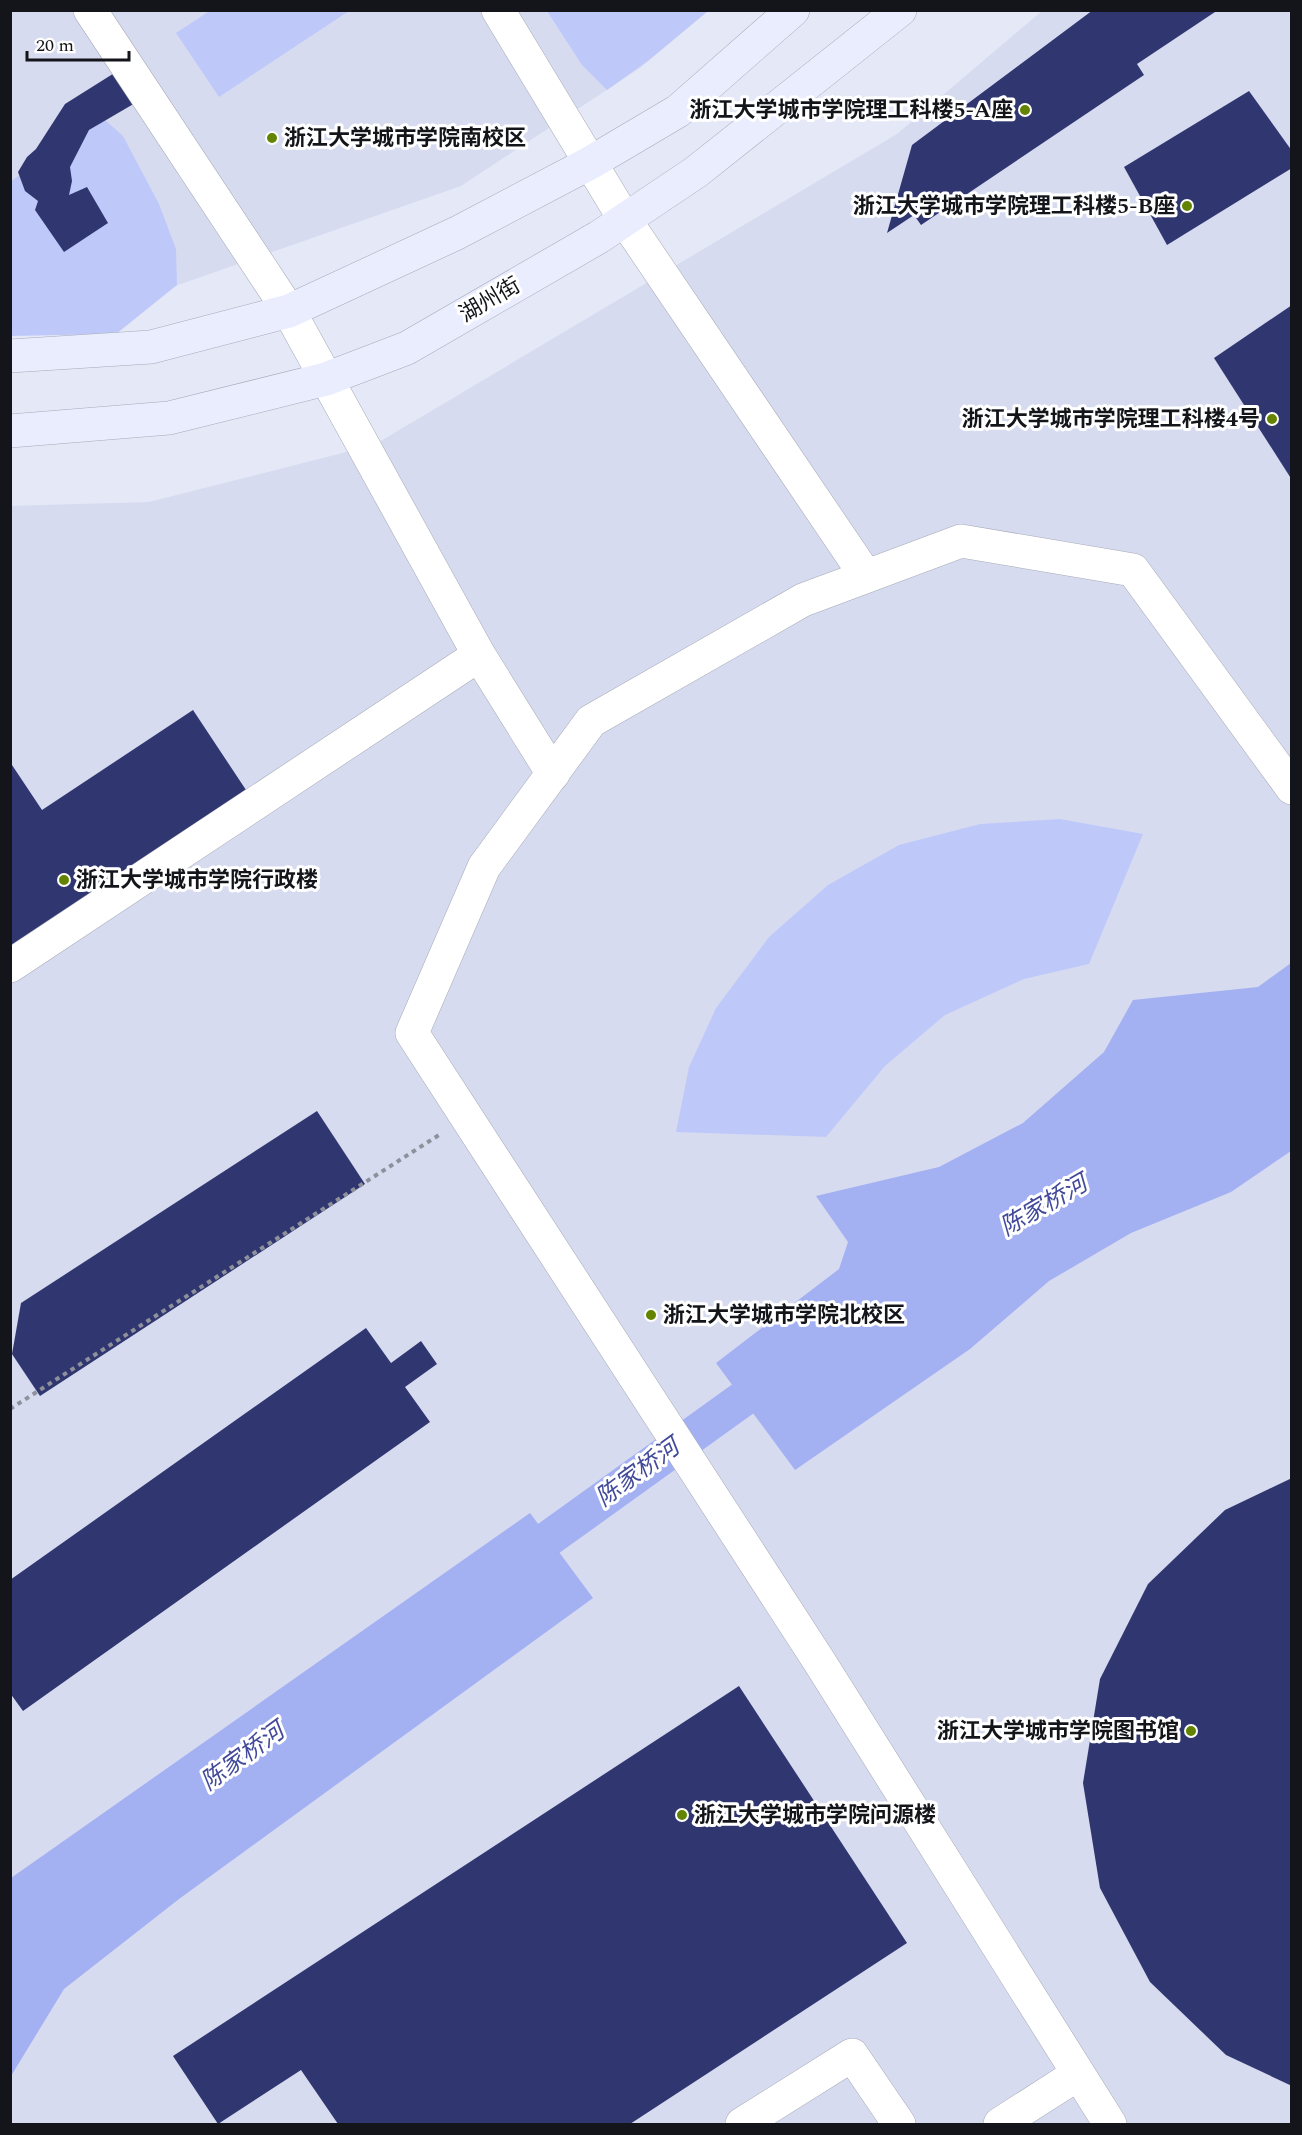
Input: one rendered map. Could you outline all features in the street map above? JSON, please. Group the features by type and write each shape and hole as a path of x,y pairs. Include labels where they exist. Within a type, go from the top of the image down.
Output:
{"main road":[{"path":"10,356 151,347 289,312 457,233 590,163 678,111 793,10"},
{"name":"湖州街","path":"10,431 169,418 326,379 407,348 599,237 696,172 900,10"}],"street":[{"path":"90,10 289,312 479,655 553,774"},
{"path":"498,10 625,220 866,576"},
{"path":"1110,2124 825,1671 412,1033 484,867 591,721 802,600 961,541 1133,570 1292,788"},
{"path":"10,966 479,655"},
{"path":"742,2124 852,2055 899,2124"},
{"path":"1000,2124 1078,2074"}],"path":[{"path":"10,1409 465,1118"}],"shaded area":[{"path":"211,10 349,11 219,97 176,33"},
{"name":"浙江大学城市学院南校区","path":"10,11 708,11 640,68 461,186 112,308 11,312"},
{"path":"547,11 708,11 649,60 607,90 582,65"},
{"name":"浙江大学城市学院北校区","path":"1042,11 1291,11 1291,2124 11,2124 10,506 149,502 374,445 897,134"},
{"path":"105,120 123,136 159,204 176,249 177,285 116,334 11,336 11,181"},
{"path":"1060,819 1143,834 1089,964 1024,979 945,1015 885,1066 826,1137 676,1132 689,1067 716,1008 769,937 828,885 899,845 980,824"}],"water":[{"path":"1291,963 1291,1151 1231,1192 1131,1233 1049,1281 970,1349 795,1470 716,1363 839,1269 848,1242 816,1196 939,1167 1023,1123 1104,1052 1133,1000 1258,987"},
{"path":"530,1513 593,1598 179,1899 64,1989 11,2076 11,1878"}],"building":[{"name":"浙江大学城市学院理工科楼5-A座","path":"1093,10 1218,10 1137,64 1144,75 921,225 914,215 887,233 912,145"},
{"path":"135,60 154,92 89,130 70,167 72,181 69,195 87,187 108,223 64,252 35,210 38,201 25,191 18,172 65,104"},
{"name":"浙江大学城市学院理工科楼5-B座","path":"1249,91 1292,151 1292,168 1167,245 1124,167"},
{"name":"浙江大学城市学院理工科楼4号","path":"1292,305 1292,480 1214,358"},
{"name":"浙江大学城市学院行政楼","path":"193,710 248,793 10,951 10,762 42,810"},
{"path":"317,1111 365,1184 40,1396 12,1354 21,1303"},
{"path":"366,1328 391,1363 421,1341 437,1364 405,1387 430,1422 23,1711 10,1693 10,1580"},
{"name":"浙江大学城市学院图书馆","path":"1292,1478 1292,2086 1226,2055 1150,1982 1100,1888 1083,1783 1100,1679 1148,1584 1225,1510"},
{"name":"浙江大学城市学院问源楼","path":"739,1686 907,1943 630,2124 338,2124 301,2070 218,2124 173,2056"}],"waterway":[{"name":"陈家桥河","path":"509,1567 783,1370"}],"place":[{"name":"浙江大学城市学院理工科楼5-A座","path":"1025,110"},
{"name":"浙江大学城市学院南校区","path":"272,138"},
{"name":"浙江大学城市学院理工科楼5-B座","path":"1187,206"},
{"name":"浙江大学城市学院理工科楼4号","path":"1272,419"},
{"name":"浙江大学城市学院行政楼","path":"64,880"},
{"name":"浙江大学城市学院北校区","path":"651,1315"},
{"name":"浙江大学城市学院图书馆","path":"1191,1731"},
{"name":"浙江大学城市学院问源楼","path":"682,1815"}]}
